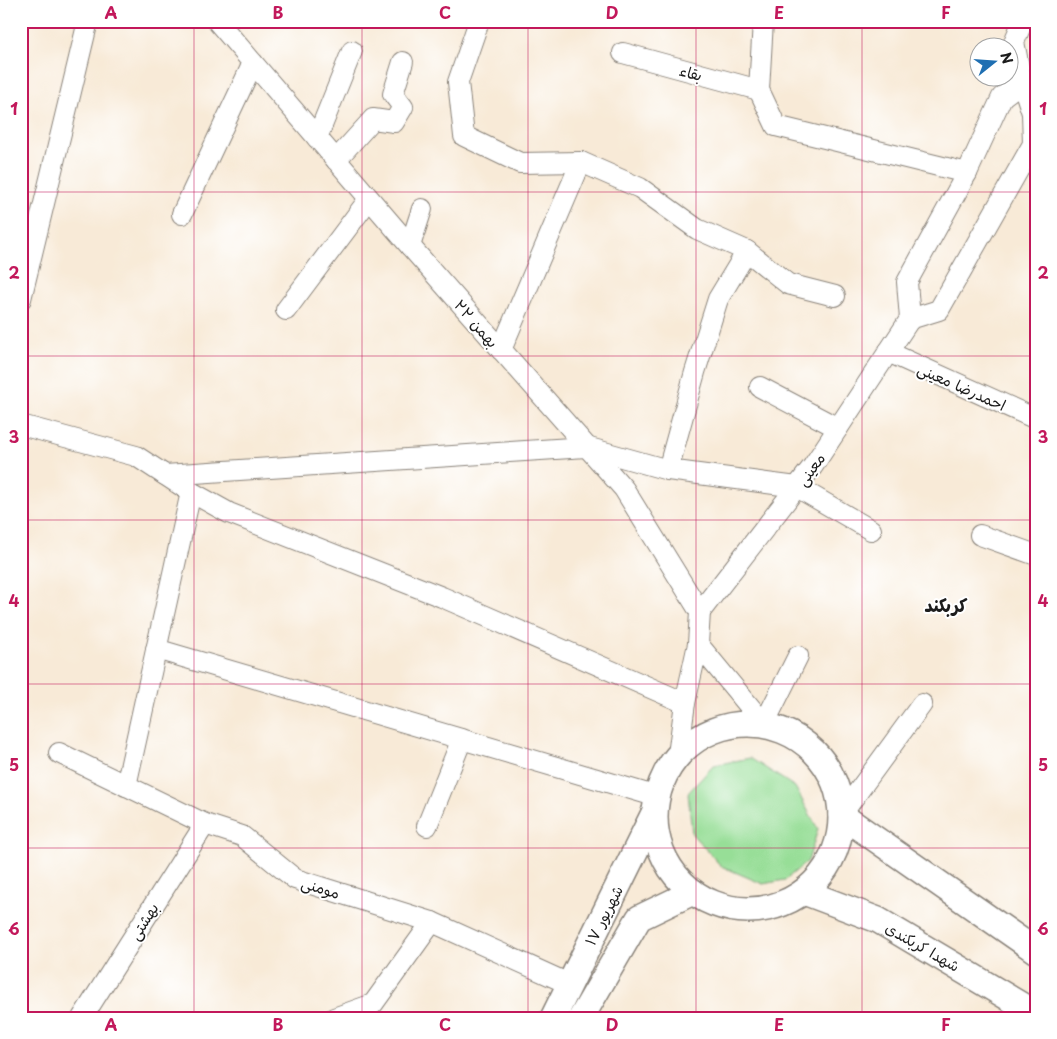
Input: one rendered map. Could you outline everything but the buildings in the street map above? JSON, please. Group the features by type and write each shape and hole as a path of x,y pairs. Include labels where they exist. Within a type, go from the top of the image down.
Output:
{"street":[{"path":"21,299 88,21"},
{"name":"۲۲ بهمن","path":"217,21 369,199 624,490 700,612"},
{"path":"480,21 458,82 464,136 520,163 580,162 640,188 697,230 747,251 788,284 835,296"},
{"path":"764,21 759,90 776,126 967,174"},
{"path":"1022,82 1002,97 967,174 908,282 910,319 939,310 1033,144 1032,113 1022,82 1014,42 1024,21"},
{"path":"317,138 352,51"},
{"name":"بقاء","path":"623,54 759,90"},
{"path":"336,160 373,119 394,122 403,107 393,94 403,62"},
{"path":"182,214 253,63"},
{"path":"501,350 580,162"},
{"path":"286,310 369,199"},
{"path":"410,246 422,209"},
{"path":"668,470 695,372 718,299 747,251"},
{"name":"معینی","path":"700,612 814,466 910,319"},
{"name":"احمدرضا معینی","path":"888,352 1036,419"},
{"path":"760,387 838,428"},
{"path":"21,425 136,456 191,492 229,513 442,597 685,703"},
{"path":"165,475 586,447 668,470 797,487 871,530"},
{"path":"126,786 191,492"},
{"path":"980,535 1036,554"},
{"path":"678,755 685,703 698,644 700,612"},
{"path":"156,649 462,739 656,805 659,845 672,871 693,892 719,906 748,910 777,906 804,892 824,871 833,853 837,844 841,815 835,784 819,756 794,736 764,724 698,644"},
{"path":"764,724 798,656"},
{"path":"841,815 922,704"},
{"name":"۱۷ شهریور","path":"553,1018 656,805 661,782 678,755 702,735 717,729 733,724 764,724"},
{"path":"426,826 462,739"},
{"name":"مومنی","path":"58,753 205,824 242,836 294,879 432,922 569,984"},
{"path":"841,815 1036,951"},
{"name":"بهشتی","path":"82,1018 205,824"},
{"name":"۱۷ شهریور","path":"581,1018 639,918 693,892"},
{"name":"شهدا کربکندی","path":"804,892 878,920 1035,1016"},
{"path":"334,1018 373,1004 432,922"}],"green space":[{"path":"750,758 795,787 818,829 808,861 785,880 763,884 721,866 692,834 688,793 714,765"}],"district":[{"name":"کربکند","path":"946,604"}]}
